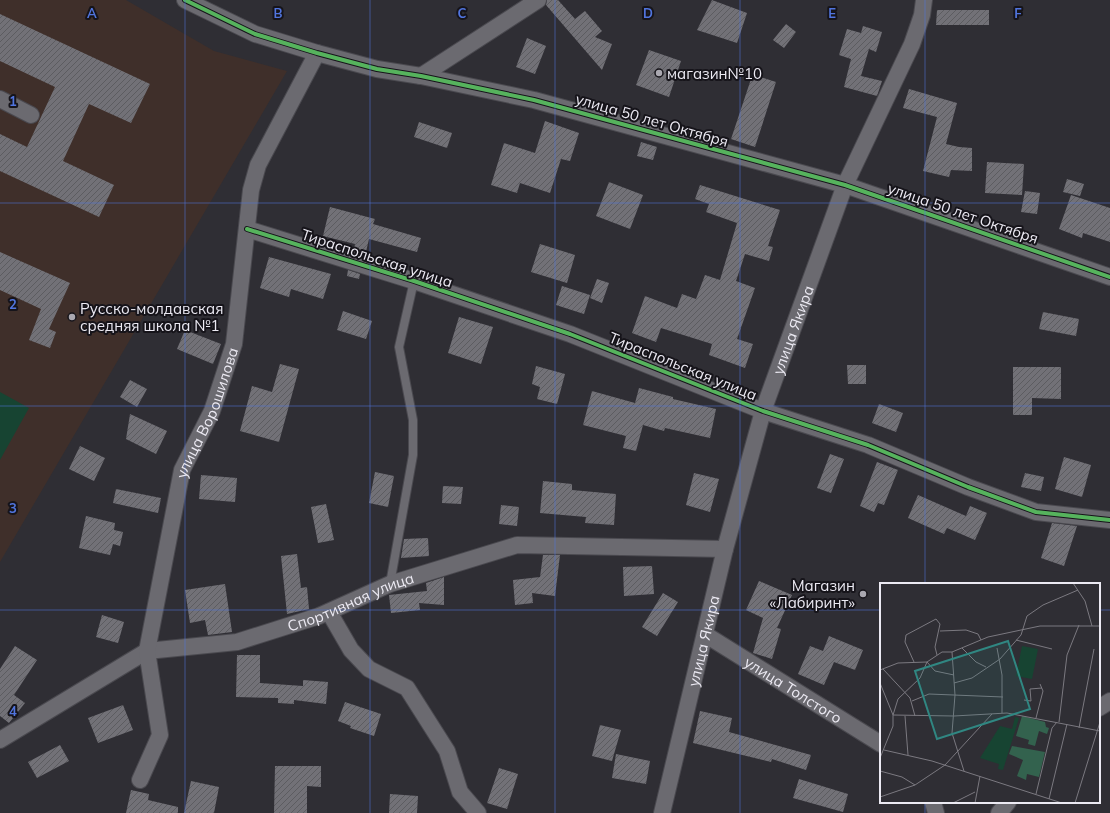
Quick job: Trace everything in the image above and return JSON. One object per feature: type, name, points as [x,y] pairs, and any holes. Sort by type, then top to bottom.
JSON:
[{"type":"street","name":"улица 50 лет Октября","points":[[186,0],[255,34],[317,53],[377,69],[421,76],[534,100],[845,185],[1110,277]]},
{"type":"street","points":[[421,76],[538,0]]},
{"type":"street","name":"улица Якира","points":[[662,813],[706,634],[725,549],[763,411],[845,185],[912,44],[922,15],[924,0]]},
{"type":"street","name":"улица Ворошилова","points":[[140,780],[160,735],[146,651],[182,470],[212,411],[234,344],[250,190],[258,165],[317,53]]},
{"type":"street","points":[[0,98],[30,114]]},
{"type":"street","name":"Тираспольская улица","points":[[247,229],[414,281],[570,334],[763,411],[868,445],[968,487],[1036,512],[1110,520]]},
{"type":"street","name":"Спортивная улица","points":[[0,740],[146,651],[237,642],[329,612],[390,584],[517,545],[725,549]]},
{"type":"street","points":[[329,612],[351,650],[369,669],[407,688],[447,751],[460,792],[478,813]]},
{"type":"street","name":"улица Толстого","points":[[706,634],[880,743]]},
{"type":"street","points":[[1100,707],[1110,701]]},
{"type":"street","points":[[933,803],[936,813]]},
{"type":"street","points":[[999,813],[1007,803]]},
{"type":"lane","points":[[390,584],[413,455],[413,420],[399,347],[414,281]]},
{"type":"shaded area","name":"Русско-молдавская средняя школа №1","points":[[0,0],[126,0],[214,51],[287,71],[0,562]]},
{"type":"green space","points":[[0,392],[29,408],[0,460]]},
{"type":"building","points":[[547,0],[558,0],[575,19],[585,11],[602,31],[595,37],[612,44],[602,70],[546,5]]},
{"type":"building","points":[[712,0],[747,13],[737,43],[697,30]]},
{"type":"building","points":[[937,10],[989,10],[989,25],[936,25]]},
{"type":"building","points":[[0,14],[150,84],[131,123],[89,104],[63,161],[114,185],[99,217],[0,171],[0,134],[27,147],[55,87],[0,61]]},
{"type":"building","points":[[786,24],[796,32],[784,48],[773,40]]},
{"type":"building","points":[[863,26],[882,32],[876,52],[869,49],[861,76],[882,81],[877,96],[844,87],[851,59],[839,55],[847,29],[861,33]]},
{"type":"building","points":[[527,38],[546,46],[535,74],[516,67]]},
{"type":"building","name":"магазин№10","points":[[649,50],[681,61],[669,97],[636,85]]},
{"type":"building","points":[[754,75],[776,82],[755,147],[731,139],[752,76]]},
{"type":"building","points":[[909,89],[957,103],[946,144],[972,148],[972,171],[951,170],[949,177],[923,171],[937,117],[903,108]]},
{"type":"building","points":[[545,121],[579,133],[570,161],[561,159],[550,193],[520,183],[517,193],[491,185],[504,143],[535,153]]},
{"type":"building","points":[[419,122],[452,133],[447,148],[414,137]]},
{"type":"building","points":[[641,142],[657,147],[653,160],[637,156]]},
{"type":"building","points":[[987,162],[1024,164],[1022,195],[985,193]]},
{"type":"building","points":[[1067,179],[1084,184],[1080,196],[1063,192]]},
{"type":"building","points":[[609,182],[643,195],[630,229],[596,216]]},
{"type":"building","points":[[700,185],[780,210],[768,246],[773,247],[769,261],[745,254],[736,281],[755,288],[737,339],[753,344],[745,368],[709,355],[712,344],[661,328],[656,342],[632,333],[645,296],[677,308],[682,294],[696,299],[705,275],[720,280],[737,223],[706,212],[709,204],[695,199]]},
{"type":"building","points":[[1025,191],[1040,193],[1037,214],[1021,212]]},
{"type":"building","points":[[1071,195],[1110,208],[1110,242],[1083,233],[1082,238],[1059,229]]},
{"type":"building","points":[[330,207],[375,219],[373,224],[421,238],[417,252],[369,239],[365,256],[353,252],[355,244],[323,236]]},
{"type":"building","points":[[540,244],[575,255],[567,283],[531,272]]},
{"type":"building","points":[[0,252],[70,283],[49,329],[56,332],[50,348],[29,340],[41,309],[0,290]]},
{"type":"building","points":[[269,257],[331,274],[323,299],[291,289],[289,297],[260,288]]},
{"type":"building","points":[[348,270],[360,274],[359,279],[347,276]]},
{"type":"building","points":[[597,279],[609,283],[602,303],[590,298]]},
{"type":"building","points":[[562,286],[590,295],[584,314],[556,305]]},
{"type":"building","points":[[343,311],[372,321],[366,339],[337,330]]},
{"type":"building","points":[[1043,312],[1079,319],[1076,336],[1039,329]]},
{"type":"building","points":[[459,317],[493,327],[481,364],[448,353]]},
{"type":"building","points":[[185,330],[221,344],[213,364],[177,349]]},
{"type":"building","points":[[280,364],[299,369],[279,442],[240,431],[252,386],[272,392]]},
{"type":"building","points":[[847,365],[866,365],[866,384],[848,384]]},
{"type":"building","points":[[536,366],[565,374],[557,404],[537,399],[540,387],[532,384]]},
{"type":"building","points":[[1013,367],[1061,367],[1061,399],[1032,398],[1032,415],[1013,415]]},
{"type":"building","points":[[130,380],[147,389],[137,407],[120,397]]},
{"type":"building","points":[[639,388],[673,397],[673,399],[716,409],[710,438],[665,428],[664,431],[643,425],[636,451],[623,448],[626,436],[583,425],[592,391],[635,403]]},
{"type":"building","points":[[879,404],[903,413],[896,432],[872,423]]},
{"type":"building","points":[[130,414],[167,431],[156,454],[126,439]]},
{"type":"building","points":[[80,446],[105,458],[94,481],[69,469]]},
{"type":"building","points":[[830,454],[844,459],[831,493],[817,488]]},
{"type":"building","points":[[1064,457],[1091,465],[1082,497],[1055,489]]},
{"type":"building","points":[[877,462],[898,470],[884,505],[878,503],[874,512],[860,506]]},
{"type":"building","points":[[375,472],[394,476],[388,507],[369,503]]},
{"type":"building","points":[[694,473],[719,479],[710,512],[686,505]]},
{"type":"building","points":[[1025,473],[1044,477],[1041,491],[1021,487]]},
{"type":"building","points":[[201,475],[237,478],[235,502],[199,499]]},
{"type":"building","points":[[543,481],[572,484],[572,490],[616,494],[614,525],[585,523],[586,517],[540,513]]},
{"type":"building","points":[[443,486],[463,487],[461,504],[442,503]]},
{"type":"building","points":[[116,489],[161,498],[158,513],[113,503]]},
{"type":"building","points":[[918,495],[966,516],[970,506],[987,513],[975,540],[947,528],[944,534],[908,518]]},
{"type":"building","points":[[326,504],[334,540],[318,543],[311,507]]},
{"type":"building","points":[[501,505],[519,507],[517,526],[499,524]]},
{"type":"building","points":[[86,516],[115,523],[114,530],[123,532],[120,546],[113,544],[110,555],[79,548]]},
{"type":"building","points":[[1052,523],[1077,526],[1064,566],[1041,558]]},
{"type":"building","points":[[428,538],[429,556],[401,558],[404,539]]},
{"type":"building","points":[[297,554],[301,588],[307,587],[309,609],[287,614],[281,556]]},
{"type":"building","points":[[543,555],[560,555],[555,596],[532,593],[533,603],[515,605],[513,580],[540,577]]},
{"type":"building","points":[[652,566],[654,594],[624,596],[623,567]]},
{"type":"building","points":[[444,577],[444,605],[419,603],[420,610],[391,613],[389,595],[427,591],[426,583]]},
{"type":"building","points":[[759,581],[792,595],[777,628],[781,629],[772,659],[753,653],[763,618],[746,610]]},
{"type":"building","points":[[225,584],[232,632],[208,635],[205,620],[190,623],[185,590]]},
{"type":"building","points":[[663,593],[678,602],[657,636],[642,627]]},
{"type":"building","points":[[102,615],[124,622],[118,643],[96,637]]},
{"type":"building","points":[[829,636],[863,650],[855,670],[834,662],[824,685],[798,674],[810,646],[823,651]]},
{"type":"building","points":[[15,646],[37,660],[14,695],[25,703],[9,723],[0,716],[0,669]]},
{"type":"building","points":[[237,655],[260,655],[260,683],[303,686],[303,680],[328,682],[326,704],[294,700],[294,704],[278,703],[278,698],[236,697]]},
{"type":"building","points":[[345,702],[381,714],[374,736],[350,728],[351,726],[338,721]]},
{"type":"building","points":[[123,705],[133,730],[98,743],[88,718]]},
{"type":"building","points":[[700,711],[732,718],[729,732],[811,755],[806,770],[772,759],[771,762],[693,743]]},
{"type":"building","points":[[600,725],[621,730],[612,761],[592,756]]},
{"type":"building","points":[[60,745],[69,761],[37,778],[28,762]]},
{"type":"building","points":[[616,754],[650,761],[646,784],[612,778]]},
{"type":"building","points":[[275,766],[321,766],[321,787],[307,786],[307,813],[274,813]]},
{"type":"building","points":[[499,768],[518,774],[507,809],[487,803]]},
{"type":"building","points":[[799,779],[848,794],[843,812],[793,798]]},
{"type":"building","points":[[191,781],[219,787],[214,813],[184,813]]},
{"type":"building","points":[[131,790],[149,794],[148,800],[178,807],[178,813],[126,813]]},
{"type":"building","points":[[390,794],[418,796],[417,813],[389,813]]},
{"type":"cycle path","points":[[185,0],[255,34],[317,53],[377,69],[421,76],[534,100],[845,185],[1110,277]]},
{"type":"cycle path","points":[[247,229],[414,281],[570,334],[763,411],[868,445],[968,487],[1036,512],[1110,520]]},
{"type":"place","name":"магазин№10","points":[[659,73]]},
{"type":"place","name":"Русско-молдавская средняя школа №1","points":[[72,317]]},
{"type":"place","name":"Магазин «Лабиринт»","points":[[863,594]]}]
